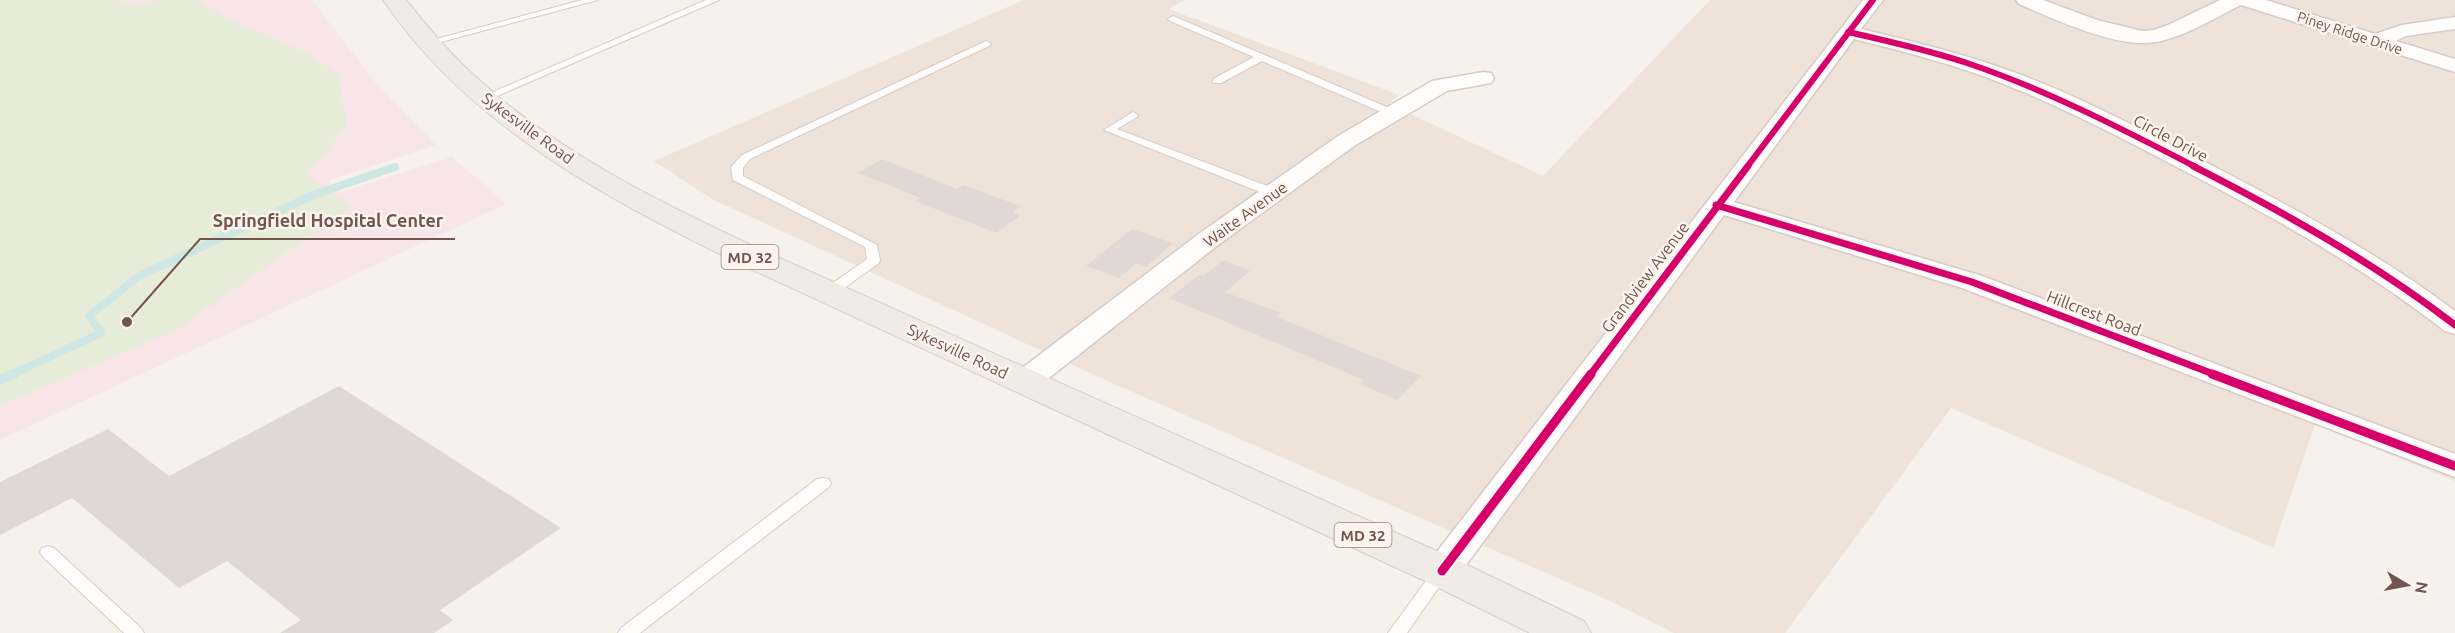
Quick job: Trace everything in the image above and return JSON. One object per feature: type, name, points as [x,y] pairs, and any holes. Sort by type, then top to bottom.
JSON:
[{"type":"main road","name":"Sykesville Road","points":[[394,0],[426,43],[484,98],[532,134],[595,176],[700,233],[1442,571],[1569,633]]},
{"type":"street","name":"Grandview Avenue","points":[[1442,571],[1716,205],[1873,0]]},
{"type":"street","points":[[2026,0],[2108,29],[2153,36],[2235,0]]},
{"type":"street","name":"Piney Ridge Drive","points":[[2246,0],[2455,66]]},
{"type":"street","points":[[2376,41],[2402,31],[2455,23]]},
{"type":"street","name":"Circle Drive","points":[[1848,32],[1984,69],[2112,123],[2264,201],[2361,258],[2455,325]]},
{"type":"street","name":"Waite Avenue","points":[[1024,382],[1209,239],[1346,141],[1440,86],[1483,78]]},
{"type":"street","name":"Hillcrest Road","points":[[1716,205],[1982,285],[2455,466]]},
{"type":"lane","points":[[426,43],[592,0]]},
{"type":"lane","points":[[484,98],[714,0]]},
{"type":"lane","points":[[1173,19],[1392,113]]},
{"type":"lane","points":[[828,293],[874,260],[871,245],[737,178],[736,167],[746,157],[986,44]]},
{"type":"lane","points":[[1217,81],[1262,57]]},
{"type":"lane","points":[[1133,115],[1109,130],[1274,193]]},
{"type":"lane","points":[[627,633],[822,483]]},
{"type":"lane","points":[[48,552],[135,633]]},
{"type":"lane","points":[[1397,633],[1442,571]]},
{"type":"shaded area","points":[[0,0],[312,0],[376,83],[436,145],[328,181],[340,192],[452,157],[506,204],[0,440]]},
{"type":"shaded area","points":[[1024,0],[1184,0],[1169,9],[1399,95],[1389,104],[1543,176],[1710,0],[2455,0],[2455,481],[2315,424],[2273,548],[1951,408],[1785,633],[1674,633],[1610,601],[1103,379],[712,199],[654,161]]},
{"type":"green space","points":[[0,0],[113,0],[139,5],[160,0],[199,0],[227,19],[301,50],[339,75],[347,127],[306,174],[351,207],[178,329],[0,406]]},
{"type":"building","points":[[882,159],[957,189],[963,185],[1021,206],[1013,212],[1021,215],[996,233],[915,201],[921,198],[858,173]]},
{"type":"building","points":[[1132,229],[1173,243],[1146,267],[1137,263],[1119,278],[1086,266]]},
{"type":"building","points":[[1224,260],[1250,271],[1225,292],[1281,313],[1277,317],[1421,376],[1397,400],[1360,384],[1364,380],[1169,298],[1199,275],[1203,276]]},
{"type":"building","points":[[339,386],[561,528],[440,610],[453,620],[434,633],[280,633],[301,620],[227,561],[179,588],[72,498],[0,535],[0,482],[108,429],[169,476]]},
{"type":"waterway","points":[[11,375],[101,333],[89,316],[139,276],[313,195],[395,167]]},
{"type":"waterway","points":[[0,380],[14,374]]},
{"type":"cycle path","points":[[1442,571],[1873,0]]},
{"type":"cycle path","points":[[1848,32],[1967,63],[2041,91],[2097,117],[2303,224],[2366,262],[2455,325]]},
{"type":"cycle path","points":[[1716,205],[1972,282],[2455,466]]},
{"type":"place","name":"Springfield Hospital Center","points":[[127,322]]}]
